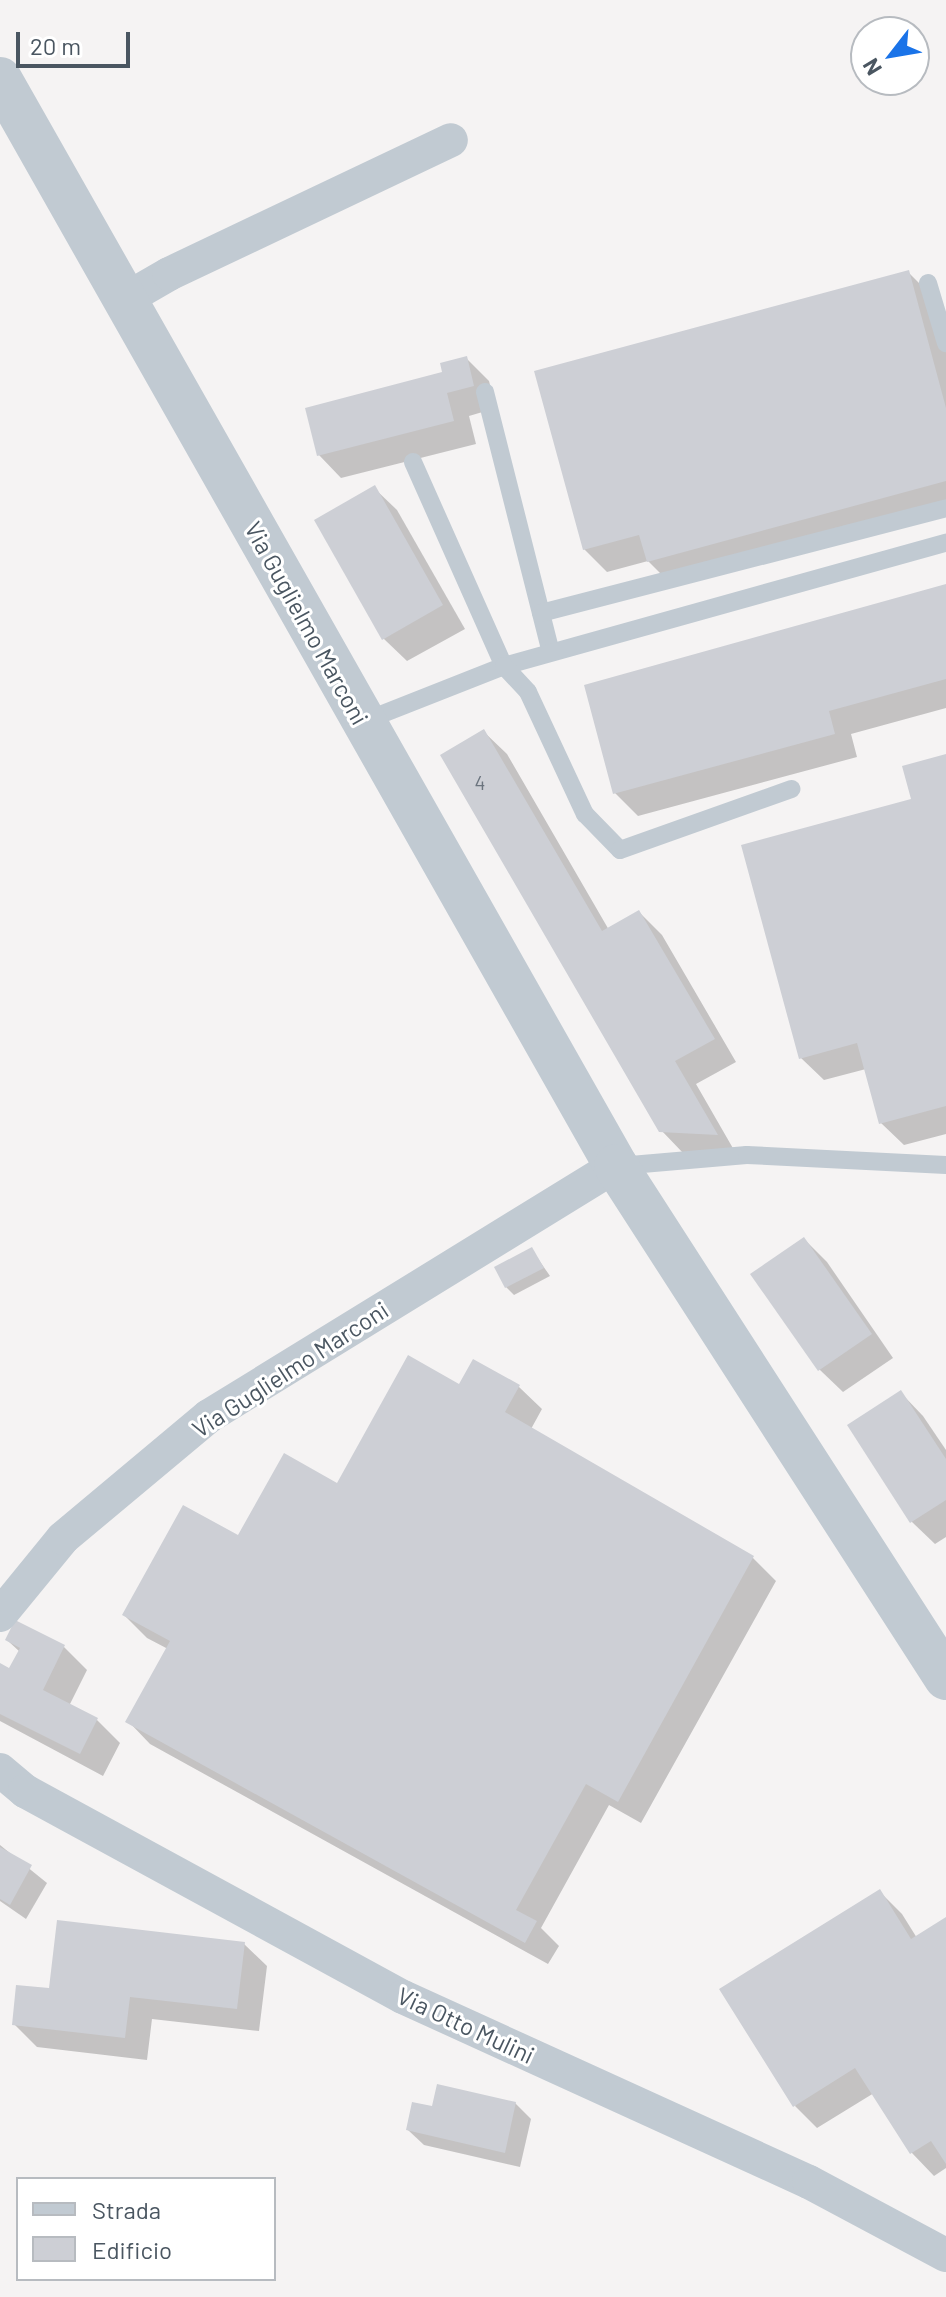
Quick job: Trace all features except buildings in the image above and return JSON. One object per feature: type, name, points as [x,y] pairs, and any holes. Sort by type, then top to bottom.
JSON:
[{"type":"street","name":"Via Guglielmo Marconi","points":[[0,79],[616,1166],[946,1678]]},
{"type":"street","points":[[124,300],[169,274],[451,140]]},
{"type":"street","name":"Via Guglielmo Marconi","points":[[0,1615],[63,1538],[209,1416],[616,1166]]},
{"type":"street","name":"Via Otto Mulini","points":[[0,1770],[25,1791],[403,1997],[809,2182],[946,2255]]},
{"type":"lane","points":[[928,283],[946,343]]},
{"type":"lane","points":[[485,392],[551,652]]},
{"type":"lane","points":[[413,462],[504,666],[528,692],[585,814],[620,850],[791,789]]},
{"type":"lane","points":[[541,613],[946,508]]},
{"type":"lane","points":[[362,722],[504,666],[946,543]]},
{"type":"lane","points":[[616,1166],[747,1155],[946,1165]]}]
